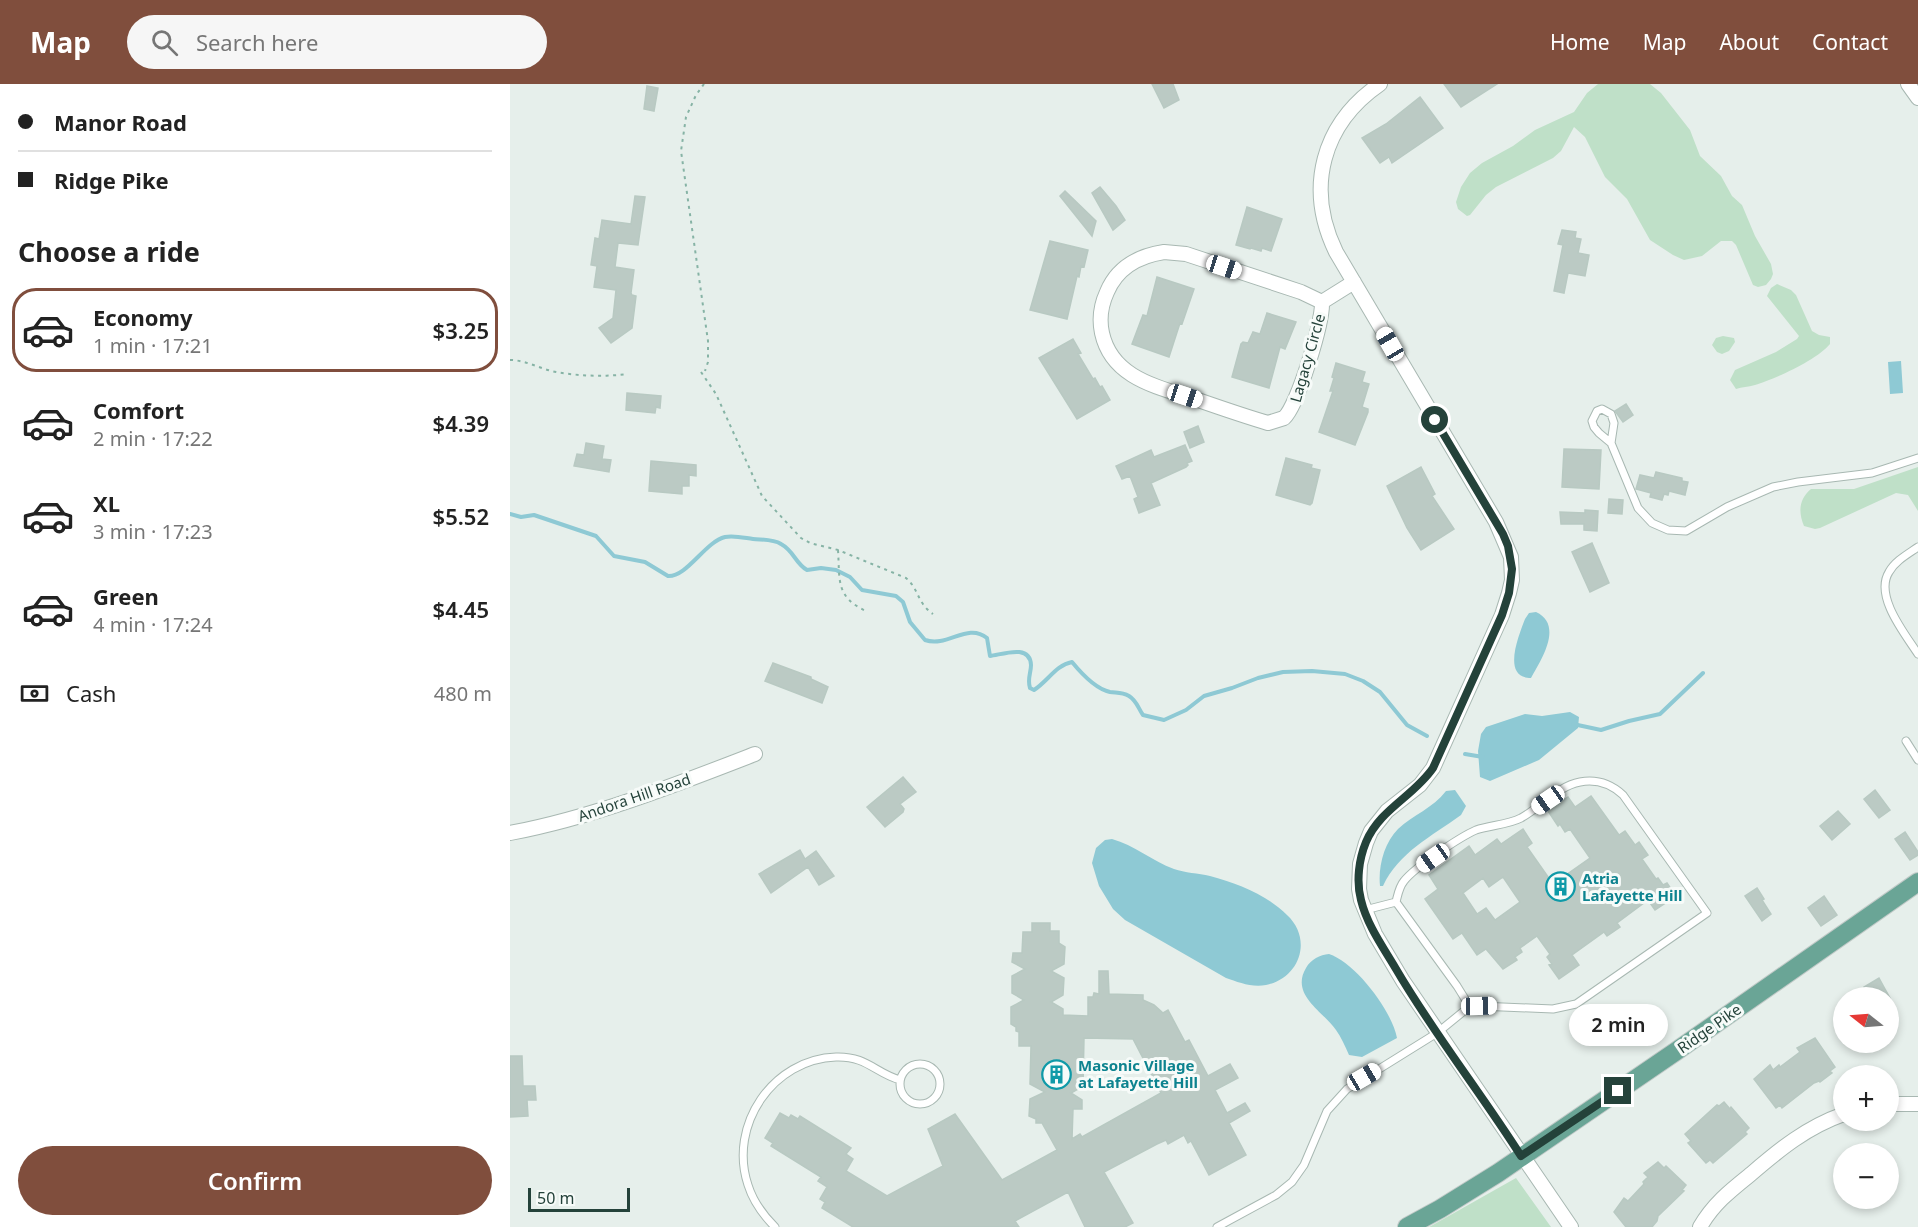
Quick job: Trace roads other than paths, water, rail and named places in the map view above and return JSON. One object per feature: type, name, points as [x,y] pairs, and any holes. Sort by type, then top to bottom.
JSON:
[{"type":"main road","name":"Ridge Pike","points":[[1407,1227],[1440,1209],[1676,1052],[1918,882]]},
{"type":"street","points":[[1380,84],[1354,105],[1338,127],[1326,152],[1321,180],[1321,204],[1326,229],[1336,252],[1497,522],[1508,546],[1512,569],[1509,593],[1502,615],[1439,758],[1420,785],[1379,820],[1366,843],[1359,877],[1359,889],[1364,911],[1394,967],[1571,1227]]},
{"type":"street","points":[[1908,84],[1918,98]]},
{"type":"street","name":"Lagacy Circle","points":[[1164,252],[1186,254],[1301,292],[1322,302],[1320,324],[1293,406],[1284,418],[1274,423],[1137,379],[1128,374],[1113,358],[1101,329],[1104,297],[1115,277],[1142,257],[1164,252]]},
{"type":"street","name":"Lagacy Circle","points":[[1322,302],[1354,282]]},
{"type":"street","name":"Andora Hill Road","points":[[510,833],[616,805],[755,754]]},
{"type":"street","points":[[1899,1104],[1918,1104]]},
{"type":"street","points":[[1700,1227],[1718,1201],[1787,1143],[1816,1125],[1833,1118]]},
{"type":"lane","points":[[1611,443],[1614,423],[1611,414],[1602,409],[1594,414],[1593,427],[1611,443],[1632,495],[1644,516],[1659,527],[1678,532],[1696,526],[1727,507],[1773,487],[1872,473],[1918,458]]},
{"type":"lane","points":[[1918,547],[1893,566],[1884,587],[1894,615],[1918,654]]},
{"type":"lane","points":[[1906,741],[1918,760]]},
{"type":"lane","points":[[1217,1227],[1276,1195],[1292,1182],[1304,1165],[1327,1112],[1347,1089],[1437,1033],[1470,1007],[1553,1009],[1576,1004],[1707,913],[1628,801],[1610,786],[1594,781],[1570,785],[1522,818],[1479,829],[1464,836],[1410,874],[1401,885],[1396,902]]},
{"type":"lane","points":[[1364,911],[1396,902]]},
{"type":"lane","points":[[1396,902],[1470,1007]]},
{"type":"lane","points":[[775,1227],[752,1196],[743,1162],[747,1126],[765,1092],[798,1066],[822,1058],[848,1057],[870,1063],[889,1076],[900,1080]]},
{"type":"lane","points":[[923,1064],[936,1071],[940,1078],[939,1093],[928,1103],[914,1104],[902,1094],[900,1080],[909,1067],[923,1064]]},
{"type":"water","points":[[1901,361],[1903,393],[1890,394],[1888,362]]},
{"type":"water","points":[[1536,612],[1544,618],[1549,634],[1544,653],[1531,678],[1522,676],[1517,671],[1514,654],[1525,619],[1529,613]]},
{"type":"water","points":[[1570,712],[1579,717],[1578,728],[1539,760],[1490,781],[1480,777],[1478,751],[1481,734],[1486,727],[1525,714],[1542,716]]},
{"type":"water","points":[[1455,790],[1466,806],[1461,815],[1407,854],[1383,886],[1380,886],[1383,856],[1393,835],[1446,791]]},
{"type":"water","points":[[1112,839],[1174,869],[1231,882],[1270,901],[1287,915],[1299,935],[1301,946],[1294,966],[1278,981],[1266,985],[1240,983],[1226,978],[1125,920],[1113,909],[1099,886],[1092,863],[1096,848],[1105,840]]},
{"type":"water","points":[[1329,954],[1361,977],[1380,1002],[1394,1027],[1397,1038],[1362,1057],[1349,1055],[1336,1030],[1310,1002],[1302,986],[1302,978],[1310,962]]},
{"type":"waterway","points":[[510,514],[521,517],[534,515],[596,536],[614,556],[645,562],[668,576],[682,571],[710,545],[725,537],[736,536],[775,541],[792,553],[807,570],[821,568],[836,570],[850,577],[862,590],[896,596],[903,602],[910,622],[925,640],[933,642],[965,634],[980,634],[987,638],[990,656],[1014,652],[1026,654],[1031,665],[1029,685],[1034,690],[1061,666],[1072,662],[1099,688],[1129,696],[1143,715],[1164,720],[1186,710],[1204,696],[1258,678],[1283,672],[1312,671],[1345,674],[1363,681],[1380,692],[1407,725],[1427,736]]},
{"type":"waterway","points":[[1573,724],[1601,730],[1660,714],[1703,673]]},
{"type":"waterway","points":[[1465,754],[1483,757]]},
{"type":"place","name":"Atria Lafayette Hill","points":[[1561,887]]},
{"type":"place","name":"Masonic Village at Lafayette Hill","points":[[1057,1074]]}]
